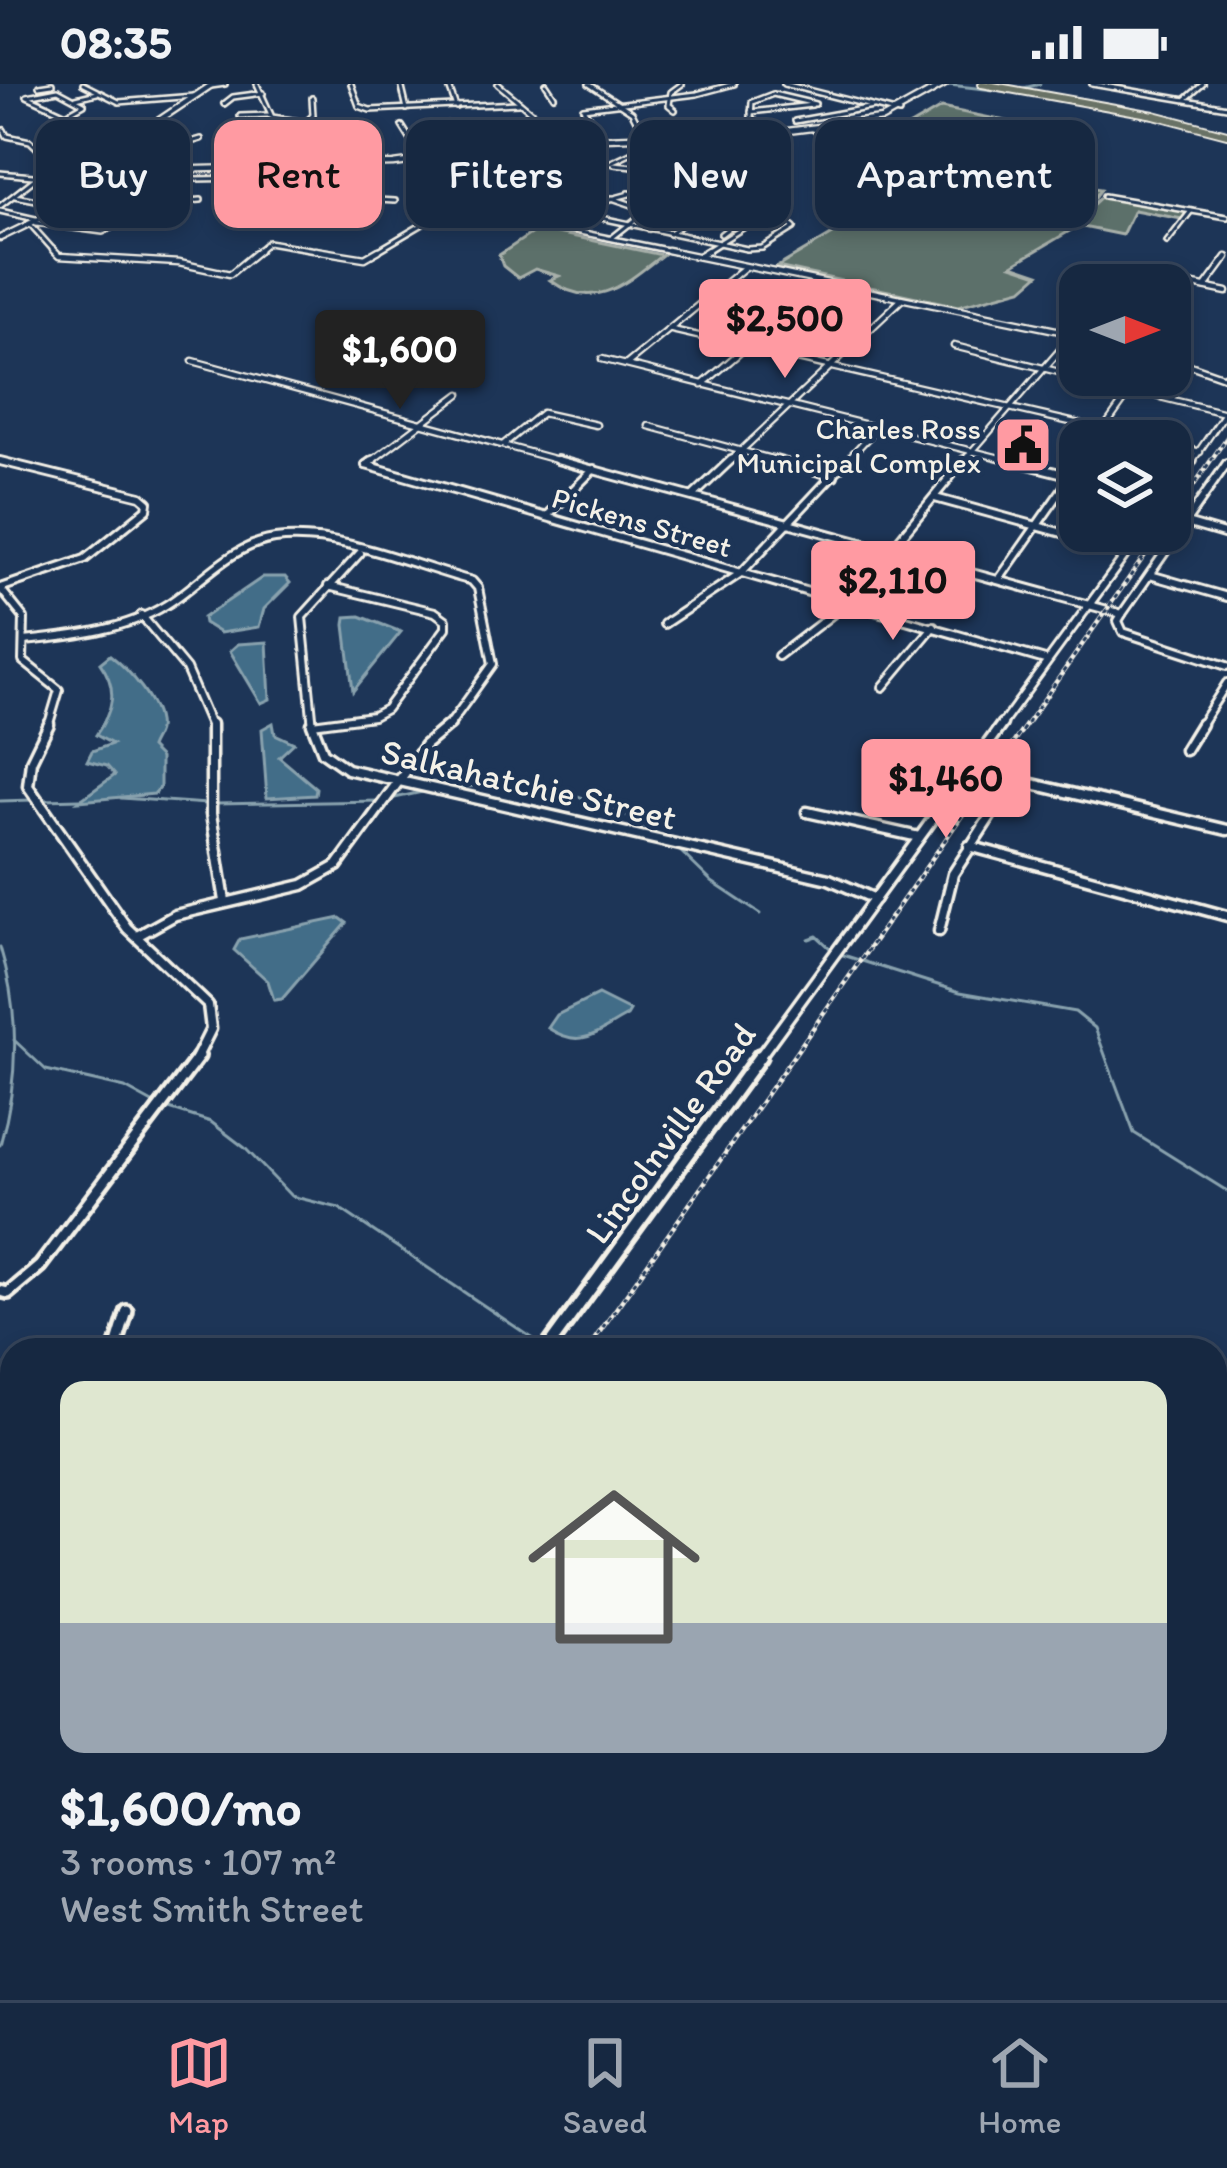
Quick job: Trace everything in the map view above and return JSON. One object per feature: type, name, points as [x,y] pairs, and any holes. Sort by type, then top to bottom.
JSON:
[{"type":"main road","points":[[982,84],[1154,115],[1227,134]]},
{"type":"main road","points":[[159,120],[212,85]]},
{"type":"main road","points":[[0,238],[36,223]]},
{"type":"street","points":[[39,86],[52,84]]},
{"type":"street","points":[[83,84],[125,102],[194,96]]},
{"type":"street","points":[[212,85],[225,84]]},
{"type":"street","points":[[257,84],[269,115]]},
{"type":"street","points":[[351,84],[363,108],[520,103]]},
{"type":"street","points":[[401,84],[407,109]]},
{"type":"street","points":[[448,84],[456,107]]},
{"type":"street","points":[[498,84],[541,120]]},
{"type":"street","points":[[546,84],[554,95]]},
{"type":"street","points":[[589,84],[634,113],[637,120]]},
{"type":"street","points":[[675,110],[670,106],[672,90],[682,84]]},
{"type":"street","points":[[590,120],[581,109],[615,101],[701,97],[734,84]]},
{"type":"street","points":[[784,84],[899,112]]},
{"type":"street","points":[[1092,84],[1227,107]]},
{"type":"street","points":[[1185,100],[1202,84]]},
{"type":"street","points":[[791,131],[871,122],[943,86]]},
{"type":"street","points":[[76,98],[83,106],[63,114],[27,96],[58,90],[76,98],[97,93]]},
{"type":"street","points":[[224,104],[233,97],[263,93]]},
{"type":"street","points":[[755,120],[753,101],[770,94],[817,103]]},
{"type":"street","points":[[751,112],[832,97]]},
{"type":"street","points":[[309,120],[312,98]]},
{"type":"street","points":[[795,121],[874,107]]},
{"type":"street","points":[[240,116],[296,120]]},
{"type":"street","points":[[402,126],[406,132]]},
{"type":"street","points":[[4,130],[7,136],[30,141],[36,152]]},
{"type":"street","points":[[190,142],[201,139]]},
{"type":"street","points":[[606,167],[630,155]]},
{"type":"street","points":[[613,164],[630,166]]},
{"type":"street","points":[[0,174],[36,177]]},
{"type":"street","points":[[36,179],[0,208],[36,223]]},
{"type":"street","points":[[194,179],[214,179]]},
{"type":"street","points":[[630,191],[578,213],[760,248],[791,227]]},
{"type":"street","points":[[626,192],[680,206],[650,230]]},
{"type":"street","points":[[30,198],[36,195]]},
{"type":"street","points":[[13,196],[36,199]]},
{"type":"street","points":[[1105,196],[1227,217]]},
{"type":"street","points":[[610,197],[647,210],[612,238]]},
{"type":"street","points":[[190,201],[201,200]]},
{"type":"street","points":[[382,200],[395,201]]},
{"type":"street","points":[[1167,242],[1191,211]]},
{"type":"street","points":[[39,228],[56,256],[177,262],[234,274],[254,258],[260,246],[273,242],[365,258],[417,228]]},
{"type":"street","points":[[74,228],[104,232],[112,228]]},
{"type":"street","points":[[565,228],[1059,328]]},
{"type":"street","points":[[669,233],[676,228]]},
{"type":"street","points":[[699,256],[729,228]]},
{"type":"street","points":[[714,242],[740,228]]},
{"type":"street","points":[[1205,287],[1227,257]]},
{"type":"street","points":[[626,365],[746,266]]},
{"type":"street","points":[[1191,284],[1227,292]]},
{"type":"street","points":[[693,496],[903,298]]},
{"type":"street","points":[[672,330],[1064,420]]},
{"type":"street","points":[[701,385],[746,346]]},
{"type":"street","points":[[954,346],[1059,375]]},
{"type":"street","points":[[778,656],[848,603],[1059,350]]},
{"type":"street","points":[[602,359],[1059,473]]},
{"type":"street","points":[[193,361],[1122,614]]},
{"type":"street","points":[[1191,365],[1227,378]]},
{"type":"street","points":[[421,422],[460,394]]},
{"type":"street","points":[[1153,396],[1226,411],[1191,465]]},
{"type":"street","points":[[504,444],[542,412],[596,425]]},
{"type":"street","name":"Pickens Street","points":[[421,422],[366,465],[1046,660]]},
{"type":"street","points":[[649,426],[834,476]]},
{"type":"street","points":[[664,625],[741,573],[876,429]]},
{"type":"street","points":[[1191,450],[1200,452]]},
{"type":"street","points":[[0,460],[141,496],[148,506],[85,559],[0,588],[24,618],[23,661],[49,680],[59,699],[26,771],[38,800],[137,936],[208,1004],[213,1031],[40,1266],[8,1293],[0,1291]]},
{"type":"street","points":[[1191,516],[1227,463]]},
{"type":"street","points":[[548,516],[595,468]]},
{"type":"street","points":[[1216,478],[1227,481]]},
{"type":"street","points":[[935,498],[1059,532]]},
{"type":"street","points":[[1000,578],[1059,498]]},
{"type":"street","points":[[1191,524],[1227,535]]},
{"type":"street","points":[[23,640],[81,634],[142,615],[166,604],[229,556],[255,543],[290,538],[472,581],[478,588],[493,664],[447,729],[425,746],[338,866],[303,885],[175,915],[137,936]]},
{"type":"street","name":"Lincolnville Road","points":[[555,1338],[1127,552]]},
{"type":"street","points":[[1166,552],[1118,621],[1123,632],[1227,666]]},
{"type":"street","points":[[328,586],[435,612],[446,620],[446,628],[386,709],[373,716],[313,724],[302,616],[328,586],[360,554]]},
{"type":"street","points":[[1150,575],[1227,597]]},
{"type":"street","points":[[142,615],[186,669],[211,723],[212,814],[225,901]]},
{"type":"street","points":[[884,687],[934,626]]},
{"type":"street","points":[[1185,750],[1226,688]]},
{"type":"street","name":"Salkahatchie Street","points":[[313,724],[323,752],[347,769],[829,879],[875,899]]},
{"type":"street","points":[[969,769],[1227,830]]},
{"type":"street","points":[[939,932],[941,902],[969,846],[1004,788],[1015,780]]},
{"type":"street","points":[[807,812],[919,838]]},
{"type":"street","points":[[969,846],[1227,916]]},
{"type":"street","points":[[119,1338],[127,1311]]},
{"type":"green space","points":[[941,108],[1001,120],[920,120]]},
{"type":"green space","points":[[1103,195],[1188,211],[1182,219],[1134,210],[1122,235],[1088,228],[1095,228],[1095,203]]},
{"type":"green space","points":[[1075,228],[1012,265],[1039,274],[1022,289],[958,306],[777,267],[838,231]]},
{"type":"green space","points":[[538,229],[662,255],[609,291],[581,294],[550,280],[559,276],[535,269],[518,278],[503,266],[499,255]]},
{"type":"water","points":[[263,577],[285,577],[290,583],[264,609],[259,627],[220,633],[204,623],[203,618]]},
{"type":"water","points":[[360,616],[401,632],[353,691],[345,625],[346,617]]},
{"type":"water","points":[[267,642],[270,699],[261,703],[230,651],[238,644]]},
{"type":"water","points":[[110,655],[134,678],[155,710],[158,730],[150,748],[160,758],[160,787],[154,794],[79,801],[115,775],[107,766],[87,761],[92,751],[112,744],[96,735],[112,699],[100,663]]},
{"type":"water","points":[[273,723],[275,734],[294,743],[279,757],[316,788],[315,795],[267,798],[262,729]]},
{"type":"water","points":[[340,918],[347,923],[282,999],[274,1000],[268,981],[234,950],[240,939]]},
{"type":"water","points":[[598,995],[630,1011],[627,1016],[580,1038],[548,1028],[557,1015]]},
{"type":"waterway","points":[[940,84],[1003,91]]},
{"type":"waterway","points":[[1024,88],[1040,84]]},
{"type":"waterway","points":[[448,788],[509,785],[561,792],[612,809],[665,838]]},
{"type":"waterway","points":[[390,799],[427,791]]},
{"type":"waterway","points":[[121,798],[207,804]]},
{"type":"waterway","points":[[43,800],[81,799]]},
{"type":"waterway","points":[[0,801],[33,800]]},
{"type":"waterway","points":[[216,804],[380,801]]},
{"type":"waterway","points":[[677,848],[712,882],[760,914]]},
{"type":"waterway","points":[[809,939],[817,936],[832,950]]},
{"type":"waterway","points":[[0,947],[15,1041]]},
{"type":"waterway","points":[[843,955],[960,992],[1075,1012],[1095,1028],[1134,1133],[1227,1191]]},
{"type":"waterway","points":[[0,1145],[11,1096],[15,1041]]},
{"type":"waterway","points":[[15,1041],[46,1070],[125,1088],[156,1105]]},
{"type":"waterway","points":[[166,1108],[211,1122],[245,1148],[291,1196],[339,1208],[532,1338]]},
{"type":"railway","points":[[1191,489],[1227,437]]},
{"type":"railway","points":[[595,1338],[1147,552]]},
{"type":"place","name":"Charles Ross Municipal Complex","points":[[1023,445]]}]
